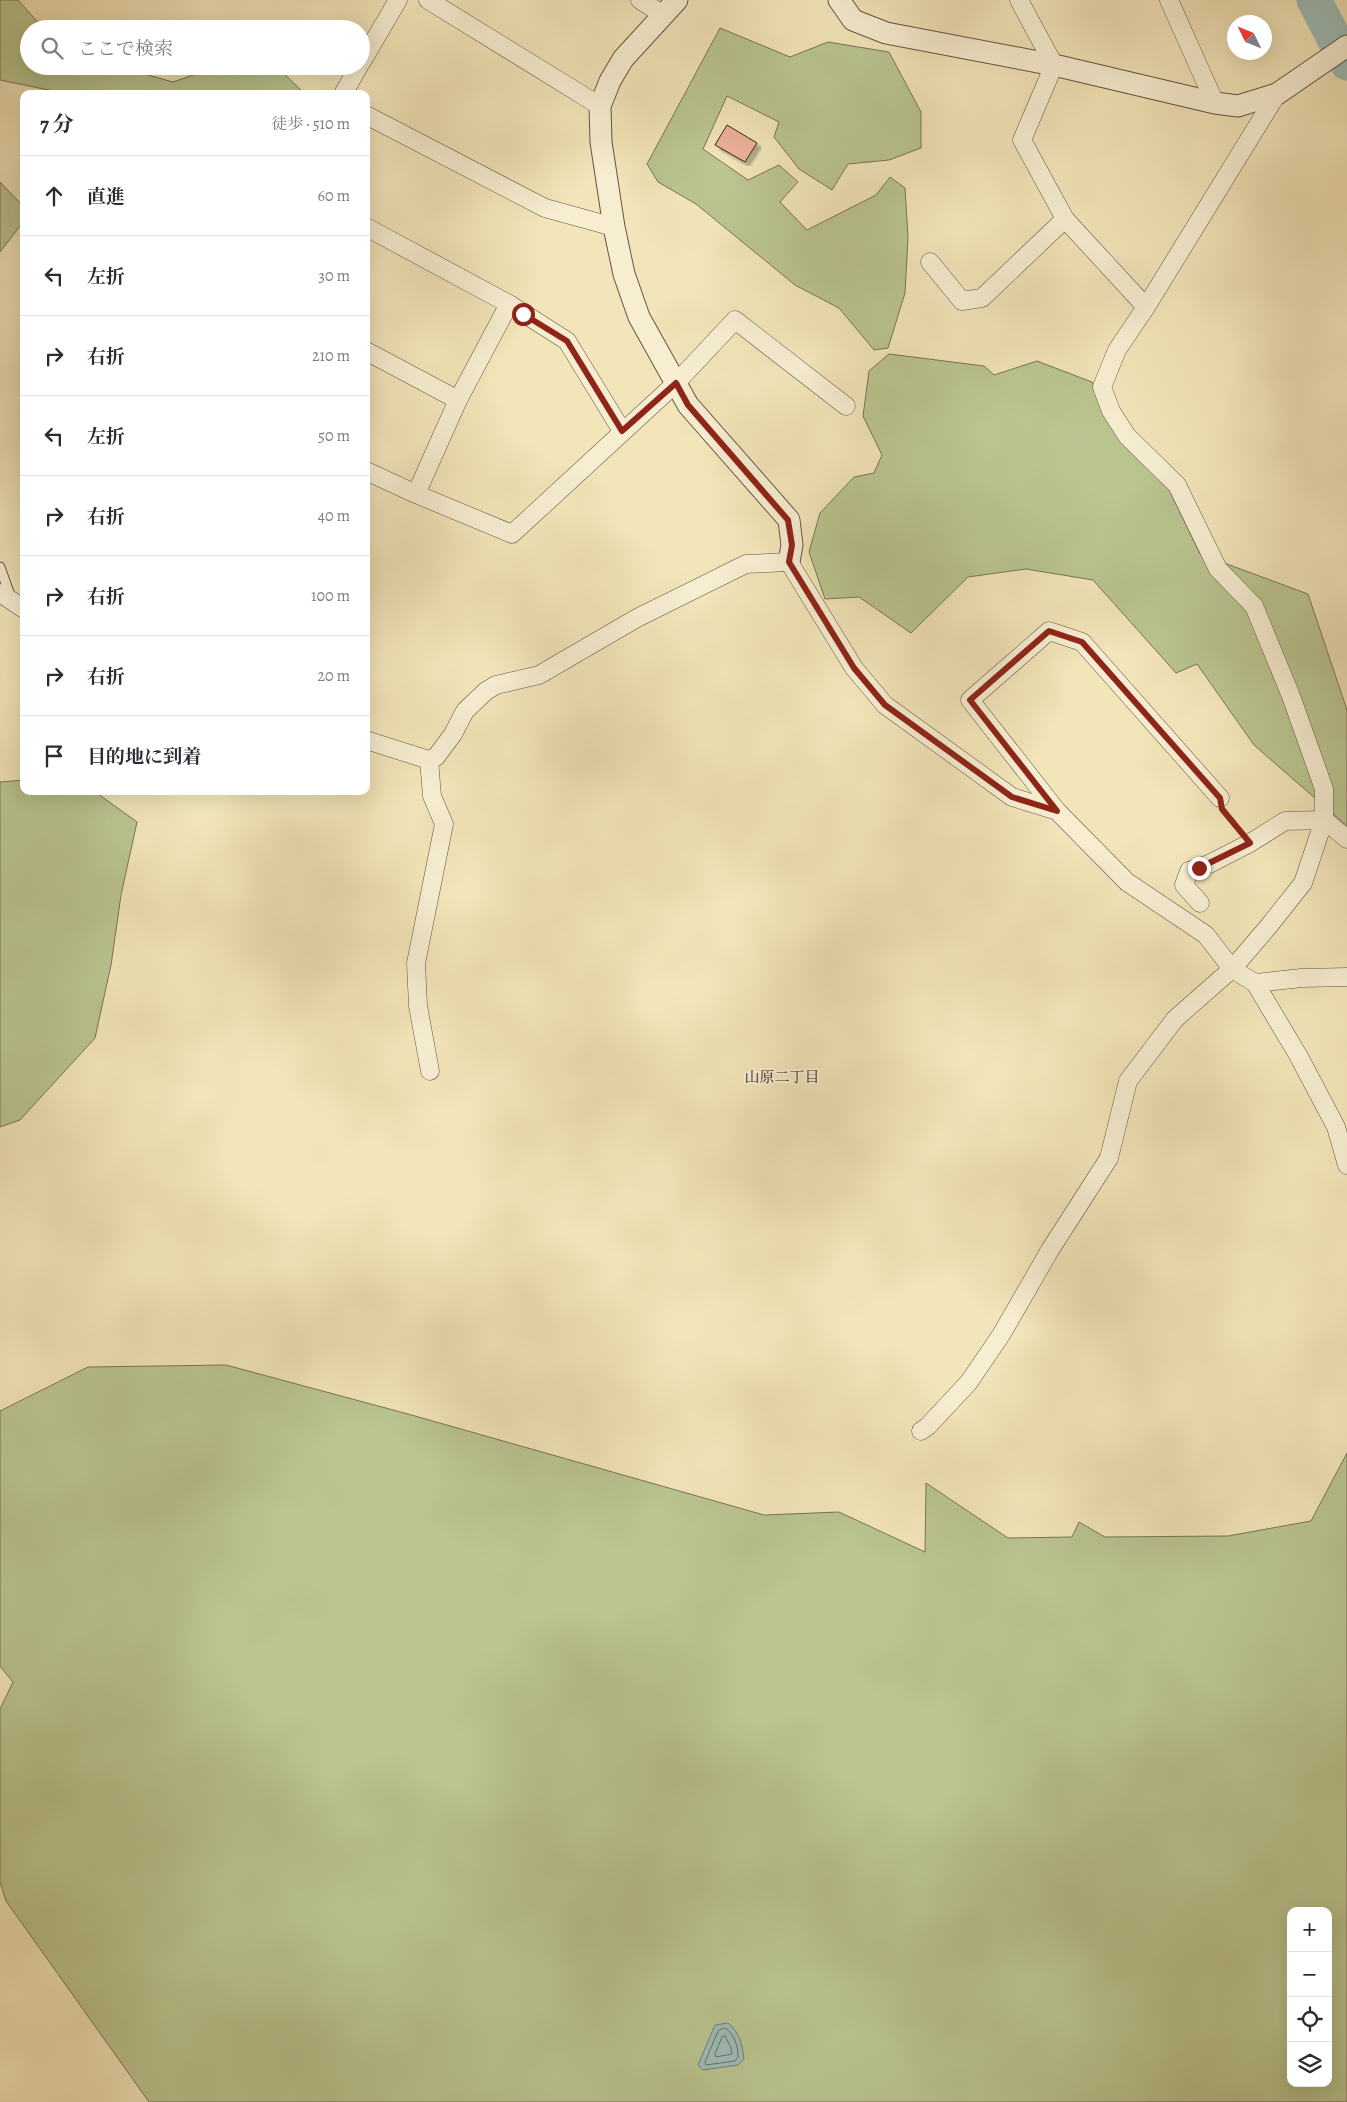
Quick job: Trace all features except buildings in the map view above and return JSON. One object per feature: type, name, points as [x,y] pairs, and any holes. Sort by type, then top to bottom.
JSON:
[{"type":"street","points":[[370,48],[398,0]]},
{"type":"street","points":[[428,0],[600,106]]},
{"type":"street","points":[[640,0],[670,7],[623,59],[610,81],[600,106],[602,142],[614,227],[624,274],[639,317],[688,405],[788,520],[792,545],[789,562],[854,668],[885,705],[1012,797],[1057,811]]},
{"type":"street","points":[[839,0],[853,20],[886,33],[1054,65],[1215,103],[1238,106],[1284,89],[1347,46]]},
{"type":"street","points":[[1019,0],[1054,65]]},
{"type":"street","points":[[1169,0],[1215,103]]},
{"type":"street","points":[[1054,65],[1022,140],[1065,219],[1146,308]]},
{"type":"street","points":[[345,90],[354,75]]},
{"type":"street","points":[[921,1431],[928,1426],[969,1382],[1001,1334],[1050,1250],[1109,1158],[1128,1081],[1175,1019],[1232,969],[1268,928],[1303,883],[1324,820],[1324,789],[1291,696],[1254,606],[1218,569],[1177,485],[1127,436],[1111,411],[1102,388],[1117,350],[1146,308],[1284,89]]},
{"type":"street","points":[[370,117],[545,208],[614,227]]},
{"type":"street","points":[[930,262],[962,301],[982,298],[1065,219]]},
{"type":"street","points":[[370,229],[509,304],[567,341],[622,431]]},
{"type":"street","points":[[416,494],[458,400],[509,304]]},
{"type":"street","points":[[370,473],[512,534],[676,383],[735,320],[846,406]]},
{"type":"street","points":[[370,353],[458,400]]},
{"type":"street","points":[[370,741],[428,760],[436,757],[453,734],[465,711],[486,691],[496,685],[539,675],[637,618],[746,564],[789,562]]},
{"type":"street","points":[[1220,798],[1082,642],[1049,631],[970,700],[1057,811],[1127,882],[1206,935],[1232,969],[1255,983],[1298,1055],[1336,1127],[1347,1165]]},
{"type":"street","points":[[428,760],[432,796],[444,824],[416,963],[418,1006],[430,1071]]},
{"type":"street","points":[[1200,903],[1184,885],[1189,871],[1209,864],[1250,843],[1285,821],[1324,820],[1347,839]]},
{"type":"street","points":[[1255,983],[1302,978],[1347,977]]},
{"type":"lane","points":[[0,567],[12,601]]},
{"type":"path","points":[[1220,798],[1222,809],[1250,843]]},
{"type":"green space","points":[[0,0],[18,0],[36,20],[20,20],[20,75],[148,75],[173,82],[194,75],[285,75],[301,90],[49,90],[0,80]]},
{"type":"green space","points":[[720,28],[790,57],[828,42],[889,52],[921,112],[921,148],[889,160],[848,164],[832,190],[799,169],[774,137],[779,122],[727,96],[703,149],[748,180],[779,165],[798,182],[780,202],[807,230],[876,195],[890,177],[905,188],[908,237],[905,293],[888,348],[874,350],[839,308],[795,285],[696,204],[658,182],[647,164]]},
{"type":"green space","points":[[0,182],[20,203],[20,226],[0,252]]},
{"type":"green space","points":[[889,354],[984,366],[994,375],[1037,361],[1092,382],[1122,442],[1166,483],[1200,554],[1308,594],[1347,710],[1347,826],[1254,745],[1197,664],[1176,673],[1093,580],[1026,569],[968,577],[911,633],[859,597],[825,599],[809,552],[820,513],[854,477],[874,473],[882,455],[863,416],[869,371]]},
{"type":"green space","points":[[20,780],[20,795],[100,795],[137,822],[121,895],[111,965],[95,1038],[20,1120],[0,1127],[0,782]]},
{"type":"green space","points":[[226,1365],[408,1414],[764,1515],[839,1512],[925,1552],[926,1483],[1008,1538],[1072,1537],[1079,1522],[1105,1537],[1228,1536],[1311,1521],[1347,1453],[1347,2102],[149,2102],[6,1901],[0,1882],[0,1709],[13,1682],[0,1666],[0,1411],[88,1367]]},
{"type":"water","points":[[728,2023],[740,2039],[744,2059],[738,2065],[703,2070],[698,2065],[715,2025]]},
{"type":"waterway","points":[[1314,0],[1347,63]]},
{"type":"district","name":"山原二丁目","points":[[782,1077]]},
{"type":"route","points":[[523,314],[567,341],[622,431],[676,383],[688,405],[788,520],[792,545],[789,562],[854,668],[885,705],[1012,797],[1057,811],[970,700],[1049,631],[1082,642],[1220,798],[1222,809],[1250,843],[1199,868]]}]
